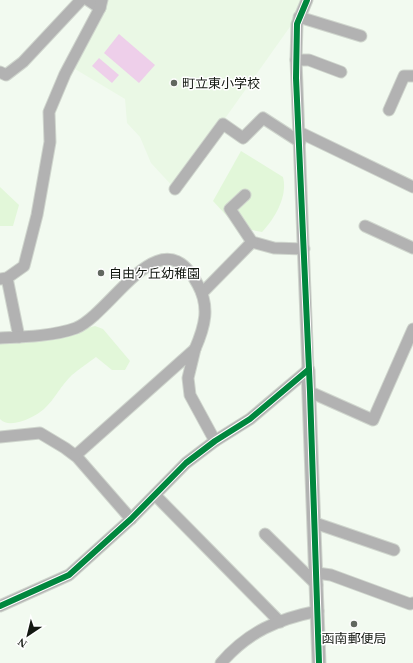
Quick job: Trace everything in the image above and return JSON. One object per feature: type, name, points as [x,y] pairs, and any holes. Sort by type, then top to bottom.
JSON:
[{"type":"street","points":[[0,72],[6,74],[23,62],[81,0]]},
{"type":"street","points":[[19,337],[4,278],[24,266],[37,215],[50,142],[49,112],[65,74],[101,4],[88,0]]},
{"type":"street","points":[[307,0],[299,17],[296,37],[296,60],[315,523],[319,663]]},
{"type":"street","points":[[299,17],[361,36]]},
{"type":"street","points":[[296,60],[309,60],[341,72]]},
{"type":"street","points":[[389,110],[404,76],[413,76]]},
{"type":"street","points":[[176,189],[223,124],[243,138],[263,118],[299,137],[413,187]]},
{"type":"street","points":[[245,195],[230,209],[252,242],[274,248],[304,249]]},
{"type":"street","points":[[365,226],[413,248]]},
{"type":"street","points":[[202,293],[252,242]]},
{"type":"street","points":[[0,338],[53,333],[76,328],[92,317],[140,272],[158,259],[169,259],[187,267],[202,293],[206,313],[202,333],[195,349],[188,378],[190,395],[214,441]]},
{"type":"street","points":[[310,392],[373,420],[413,329]]},
{"type":"street","points":[[76,456],[195,349]]},
{"type":"street","points":[[0,606],[69,575],[131,519],[186,463],[214,441],[250,420],[308,370]]},
{"type":"street","points":[[0,437],[40,433],[76,456],[131,519]]},
{"type":"street","points":[[156,495],[280,622]]},
{"type":"street","points":[[315,523],[394,550]]},
{"type":"street","points":[[265,534],[317,579]]},
{"type":"street","points":[[317,579],[331,575],[410,604],[413,603]]},
{"type":"street","points":[[221,663],[240,642],[258,631],[280,622],[318,611]]},
{"type":"shaded area","name":"町立東小学校","points":[[102,0],[309,0],[175,189],[151,163],[140,137],[127,123],[125,99],[70,66]]},
{"type":"shaded area","points":[[119,34],[155,65],[139,83],[104,53]]},
{"type":"shaded area","points":[[99,58],[119,75],[112,83],[92,66]]},
{"type":"shaded area","points":[[241,151],[283,177],[284,192],[282,199],[276,213],[262,232],[237,227],[213,201]]},
{"type":"shaded area","points":[[0,187],[19,205],[13,226],[0,226]]},
{"type":"shaded area","points":[[95,326],[103,329],[130,361],[125,370],[112,370],[96,357],[72,375],[48,405],[40,412],[29,419],[16,423],[4,422],[0,419],[0,342],[35,342]]},
{"type":"cycle path","points":[[307,0],[297,24],[296,78],[310,392],[319,663]]},
{"type":"cycle path","points":[[0,606],[69,575],[131,519],[186,463],[215,441],[250,419],[308,370]]},
{"type":"place","name":"町立東小学校","points":[[174,83]]},
{"type":"place","name":"自由ケ丘幼稚園","points":[[101,273]]},
{"type":"place","name":"函南郵便局","points":[[354,624]]}]
